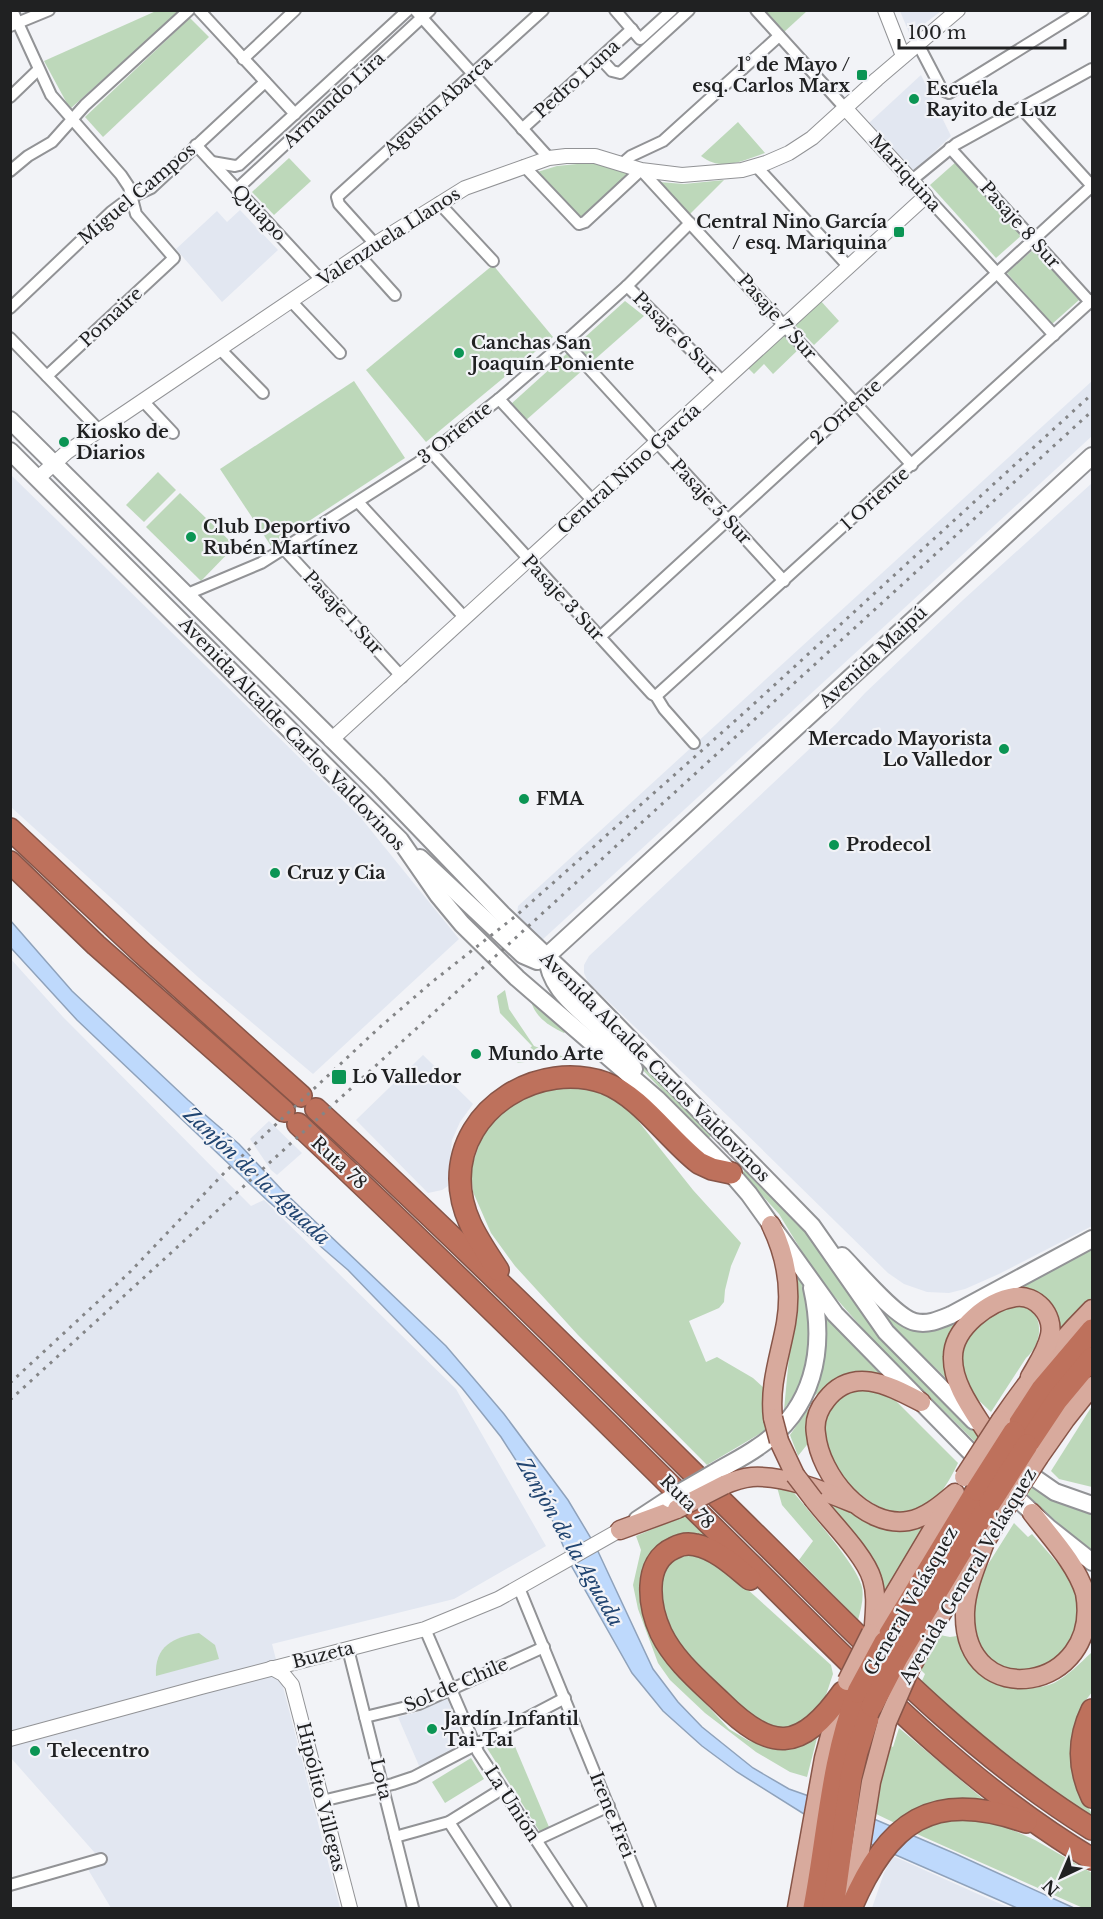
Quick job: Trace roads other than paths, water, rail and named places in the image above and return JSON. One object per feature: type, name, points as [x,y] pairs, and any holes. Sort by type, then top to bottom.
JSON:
[{"type":"highway","name":"Ruta 78","points":[[10,830],[143,954],[308,1102],[516,1299],[935,1710],[1020,1780],[1092,1829]]},
{"type":"highway","name":"Ruta 78","points":[[10,862],[96,945],[291,1118],[514,1332],[919,1729],[979,1780],[1051,1833],[1092,1859]]},
{"type":"highway","points":[[516,1299],[471,1228],[464,1209],[460,1179],[462,1158],[470,1138],[486,1114],[510,1093],[548,1079],[569,1078],[605,1083],[632,1100],[699,1163],[712,1169],[731,1173]]},
{"type":"highway","name":"General Velásquez","points":[[1020,1438],[1042,1389],[1092,1330]]},
{"type":"highway","name":"General Velásquez","points":[[832,1908],[844,1843],[832,1790],[857,1752],[855,1693],[883,1681],[888,1645],[978,1495],[1020,1438],[1063,1393],[1092,1358]]},
{"type":"highway","points":[[790,1603],[757,1584],[717,1554],[696,1545],[684,1544],[670,1549],[659,1559],[652,1576],[651,1595],[655,1618],[671,1650],[737,1718],[753,1730],[768,1737],[782,1739],[804,1733],[855,1693]]},
{"type":"highway","points":[[1092,1710],[1084,1730],[1081,1757],[1086,1782],[1092,1797]]},
{"type":"highway","points":[[851,1908],[862,1882],[844,1843],[902,1828],[934,1812],[959,1808],[997,1813],[1051,1833]]},
{"type":"highway","name":"General Velásquez","points":[[814,1908],[844,1843]]},
{"type":"main road","name":"Avenida Alcalde Carlos Valdovinos","points":[[10,420],[434,842],[502,914],[547,956],[812,1226],[886,1332],[988,1436],[1019,1467],[1048,1488],[1092,1505]]},
{"type":"main road","name":"Avenida Alcalde Carlos Valdovinos","points":[[10,451],[400,840],[438,895],[462,924],[517,978],[657,1099],[731,1173],[749,1194],[835,1314],[1032,1513],[1092,1562]]},
{"type":"main road","name":"Avenida Maipú","points":[[547,956],[1092,456]]},
{"type":"main road","points":[[293,733],[316,741],[331,740]]},
{"type":"main road","points":[[400,840],[524,955],[537,961],[547,956],[550,973],[561,991],[624,1056],[657,1099]]},
{"type":"main road","points":[[771,1225],[785,1264],[788,1295],[786,1325],[772,1387],[773,1418],[779,1441],[795,1474],[869,1571],[888,1645]]},
{"type":"main road","points":[[812,1226],[901,1314],[907,1319],[920,1323],[933,1322],[951,1315],[1092,1239]]},
{"type":"main road","points":[[620,1530],[719,1479],[771,1437],[791,1416],[803,1396],[813,1370],[818,1344],[816,1312],[810,1281]]},
{"type":"main road","points":[[988,1436],[962,1390],[954,1370],[953,1351],[961,1331],[978,1315],[1014,1297],[1024,1297],[1039,1305],[1048,1315],[1051,1333],[1043,1356],[1030,1377]]},
{"type":"main road","name":"Avenida General Velásquez","points":[[832,1790],[830,1732],[888,1645],[978,1495],[1020,1438],[1030,1377],[1092,1309]]},
{"type":"main road","points":[[855,1503],[831,1474],[820,1452],[816,1418],[824,1403],[849,1382],[865,1380],[892,1388],[921,1402]]},
{"type":"main road","name":"Avenida General Velásquez","points":[[1020,1438],[1065,1420],[1092,1386]]},
{"type":"main road","points":[[1065,1420],[1092,1393]]},
{"type":"main road","points":[[719,1479],[769,1478],[825,1492],[855,1503],[882,1518],[899,1521],[909,1521],[978,1495]]},
{"type":"main road","name":"Avenida General Velásquez","points":[[797,1908],[844,1843],[866,1807],[875,1763],[887,1722],[888,1645],[985,1542],[978,1495]]},
{"type":"main road","points":[[985,1542],[971,1581],[965,1610],[967,1632],[975,1653],[992,1670],[1009,1678],[1029,1680],[1050,1676],[1060,1671],[1076,1656],[1086,1638],[1088,1605],[1083,1588],[1074,1571],[1032,1513]]},
{"type":"street","points":[[12,10],[14,25],[54,101],[121,175],[129,187],[131,197]]},
{"type":"street","points":[[14,25],[49,10]]},
{"type":"street","points":[[10,171],[28,156],[52,142],[85,105],[189,10]]},
{"type":"street","points":[[199,10],[295,114]]},
{"type":"street","points":[[243,59],[295,10]]},
{"type":"street","name":"Armando Lira","points":[[212,162],[239,165],[408,10]]},
{"type":"street","name":"Agustín Abarca","points":[[375,244],[339,204],[337,197],[543,10]]},
{"type":"street","points":[[615,10],[632,29]]},
{"type":"street","name":"Pedro Luna","points":[[522,129],[632,29],[640,39],[672,10]]},
{"type":"street","points":[[600,58],[614,72],[620,73],[689,10]]},
{"type":"street","name":"Mariquina","points":[[756,10],[1054,335]]},
{"type":"street","points":[[885,10],[903,56]]},
{"type":"street","name":"Valenzuela Llanos","points":[[38,478],[54,462],[99,430],[321,280],[439,203],[474,185],[549,158],[587,155],[623,163],[641,170],[694,175],[742,170],[778,159],[824,129],[903,56],[958,10]]},
{"type":"street","points":[[918,44],[942,90],[949,93],[1083,10]]},
{"type":"street","points":[[422,13],[473,74],[549,158]]},
{"type":"street","name":"Armando Lira","points":[[237,189],[422,13]]},
{"type":"street","points":[[623,163],[631,156],[658,144],[668,136],[779,36]]},
{"type":"street","points":[[912,180],[950,148],[1092,69]]},
{"type":"street","points":[[10,97],[39,70]]},
{"type":"street","name":"Miguel Campos","points":[[10,308],[111,212],[131,197],[151,188],[265,82]]},
{"type":"street","points":[[1021,108],[1092,186]]},
{"type":"street","name":"Quiapo","points":[[196,145],[321,280]]},
{"type":"street","name":"Pasaje 8 Sur","points":[[950,148],[1091,301]]},
{"type":"street","points":[[524,166],[579,224],[585,222],[641,170]]},
{"type":"street","points":[[756,166],[849,267]]},
{"type":"street","name":"Pasaje 7 Sur","points":[[641,170],[912,465]]},
{"type":"street","name":"2 Oriente","points":[[600,637],[1092,186]]},
{"type":"street","name":"Central Nino García","points":[[331,740],[926,196]]},
{"type":"street","name":"Pomaire","points":[[47,376],[174,258],[138,218],[131,197]]},
{"type":"street","points":[[439,203],[493,261]]},
{"type":"street","name":"3 Oriente","points":[[185,595],[240,573],[284,549],[432,453],[565,342],[690,223]]},
{"type":"street","points":[[359,255],[395,295]]},
{"type":"street","name":"Pasaje 6 Sur","points":[[627,285],[723,382]]},
{"type":"street","points":[[291,301],[340,353]]},
{"type":"street","name":"1 Oriente","points":[[656,696],[1091,301]]},
{"type":"street","points":[[10,338],[99,430]]},
{"type":"street","name":"Pasaje 5 Sur","points":[[565,342],[784,581]]},
{"type":"street","points":[[220,349],[263,393]]},
{"type":"street","points":[[499,399],[593,501]]},
{"type":"street","points":[[143,401],[173,433]]},
{"type":"street","name":"Pasaje 3 Sur","points":[[432,453],[656,696],[664,709],[694,743]]},
{"type":"street","points":[[358,502],[465,618]]},
{"type":"street","name":"Pasaje 1 Sur","points":[[284,549],[402,677]]},
{"type":"street","name":"Buzeta","points":[[10,1739],[425,1629],[480,1608],[620,1530]]},
{"type":"street","name":"Irene Frei","points":[[519,1588],[650,1908]]},
{"type":"street","name":"La Unión","points":[[425,1629],[474,1745],[580,1908]]},
{"type":"street","name":"Sol de Chile","points":[[365,1717],[418,1704],[544,1647]]},
{"type":"street","name":"Lota","points":[[348,1649],[413,1908]]},
{"type":"street","points":[[292,1685],[294,1675],[304,1660]]},
{"type":"street","points":[[272,1668],[283,1674],[292,1685]]},
{"type":"street","name":"Hipólito Villegas","points":[[292,1685],[350,1908]]},
{"type":"street","points":[[322,1801],[383,1787],[414,1777],[565,1698]]},
{"type":"street","points":[[395,1837],[449,1822],[502,1789]]},
{"type":"street","points":[[536,1840],[609,1806]]},
{"type":"street","points":[[449,1822],[505,1908]]},
{"type":"street","points":[[10,1885],[101,1859]]},
{"type":"water","name":"Zanjón de la Aguada","points":[[10,920],[72,991],[188,1100],[239,1144],[282,1190],[446,1346],[504,1414],[568,1500],[595,1545],[653,1669],[678,1702],[702,1727],[753,1768],[789,1789],[874,1819],[1074,1908],[1017,1908],[804,1814],[737,1772],[702,1746],[663,1711],[632,1673],[572,1567],[549,1512],[501,1437],[462,1388],[348,1270],[269,1202],[77,1020],[11,948]]},
{"type":"railway","points":[[10,1383],[131,1271],[226,1171],[380,1027],[432,982],[517,915],[745,712],[1092,394]]},
{"type":"railway","points":[[10,1400],[1092,411]]},
{"type":"place","name":"1° de Mayo / esq. Carlos Marx","points":[[862,75]]},
{"type":"place","name":"Escuela Rayito de Luz","points":[[914,99]]},
{"type":"place","name":"Central Nino García / esq. Mariquina","points":[[899,232]]},
{"type":"place","name":"Canchas San Joaquín Poniente","points":[[459,353]]},
{"type":"place","name":"Kiosko de Diarios","points":[[64,442]]},
{"type":"place","name":"Club Deportivo Rubén Martínez","points":[[191,537]]},
{"type":"place","name":"Mercado Mayorista Lo Valledor","points":[[1004,749]]},
{"type":"place","name":"FMA","points":[[524,799]]},
{"type":"place","name":"Prodecol","points":[[834,845]]},
{"type":"place","name":"Cruz y Cia","points":[[275,873]]},
{"type":"place","name":"Mundo Arte","points":[[476,1054]]},
{"type":"place","name":"Lo Valledor","points":[[339,1077]]},
{"type":"place","name":"Jardín Infantil Tai-Tai","points":[[432,1729]]},
{"type":"place","name":"Telecentro","points":[[35,1751]]}]
